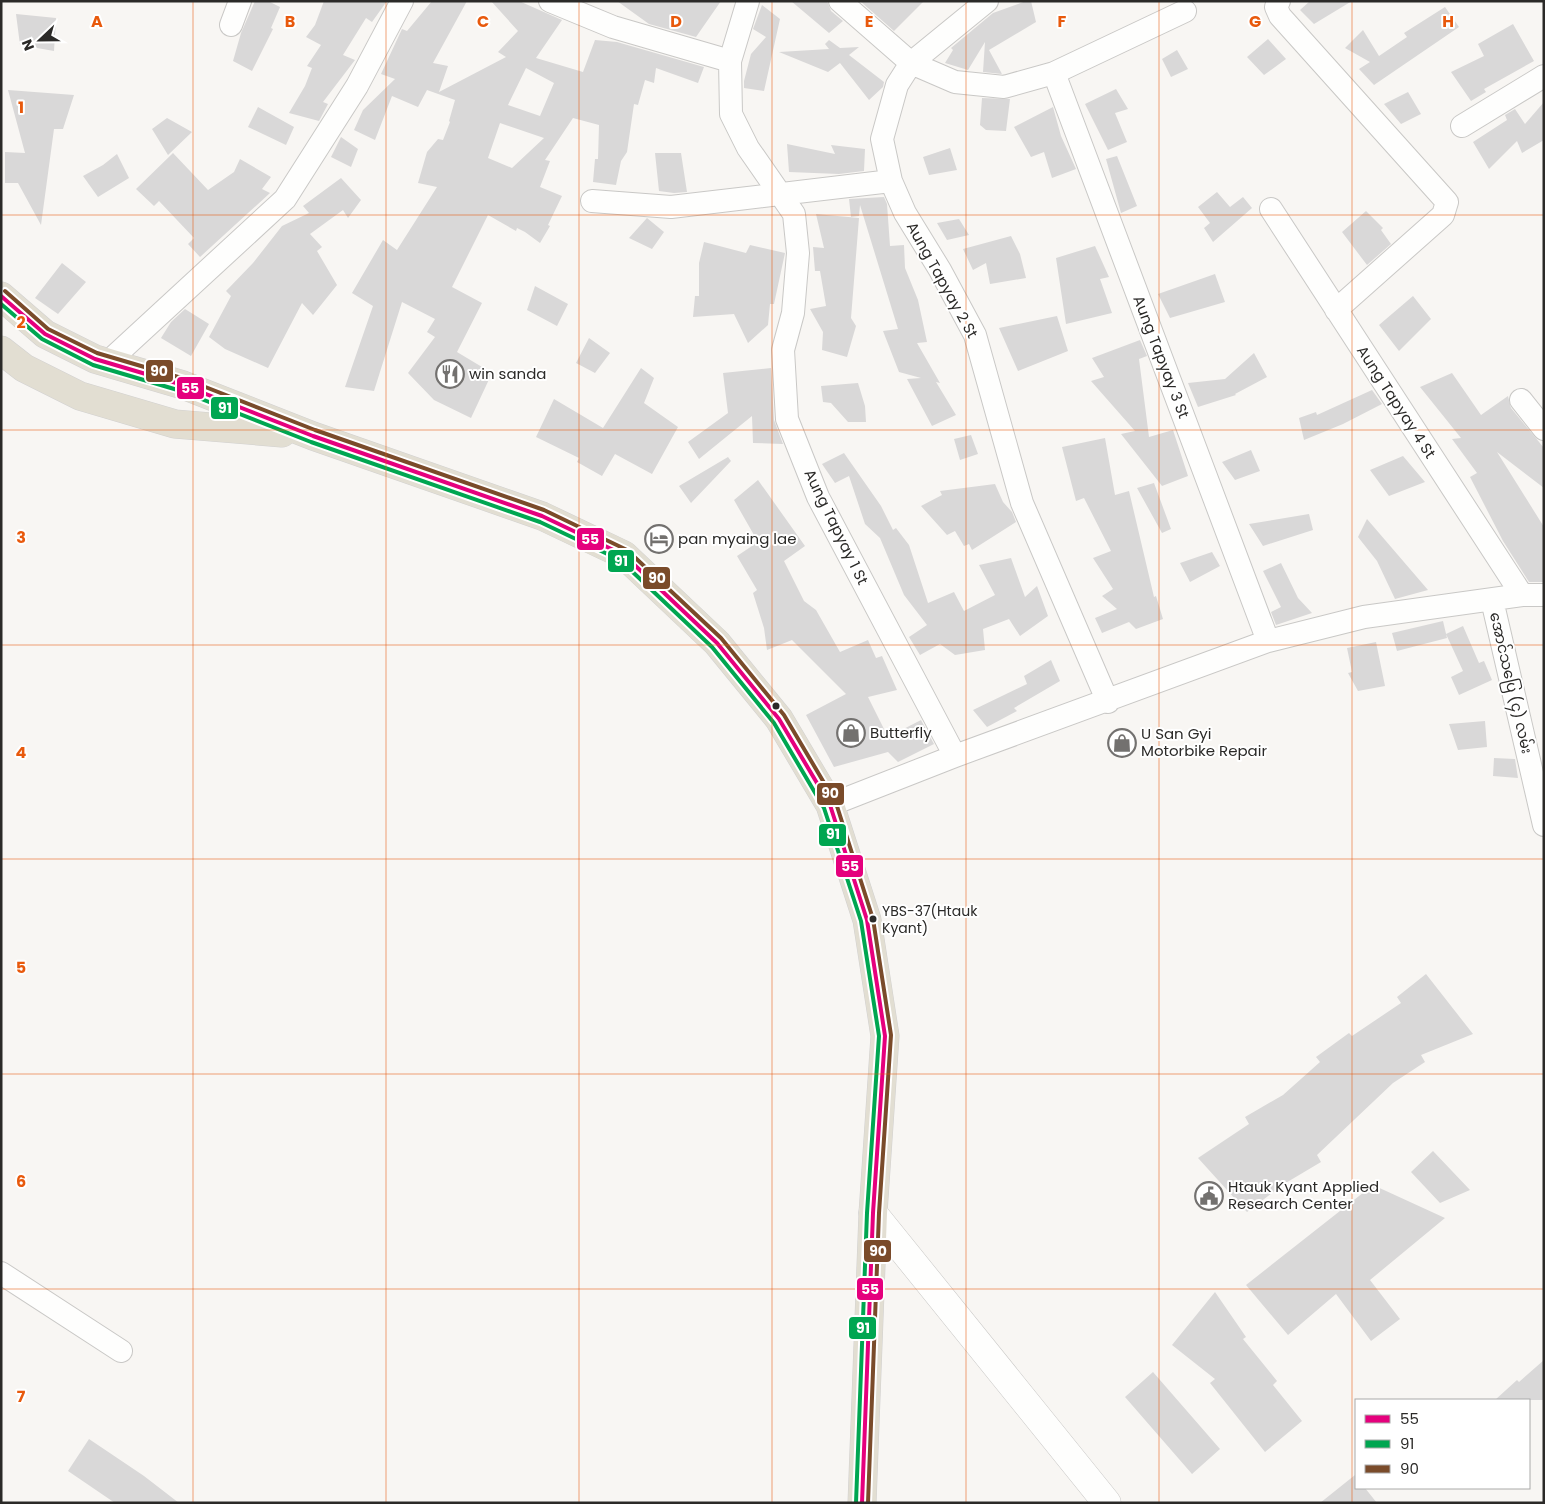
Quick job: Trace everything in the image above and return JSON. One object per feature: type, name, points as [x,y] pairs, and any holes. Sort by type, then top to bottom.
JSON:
[{"type":"highway","points":[[1,296],[45,334],[95,359],[182,385],[313,436],[542,516],[624,555],[717,643],[779,719],[830,805],[866,920],[885,1036],[873,1213],[862,1503]]},
{"type":"highway","points":[[1,350],[24,368],[80,396],[175,424],[313,436]]},
{"type":"main road","points":[[873,1213],[1107,1503]]},
{"type":"street","points":[[231,25],[240,1]]},
{"type":"street","points":[[107,363],[285,199],[358,86],[402,1]]},
{"type":"street","points":[[550,1],[613,27],[730,61]]},
{"type":"street","name":"Aung Tapyay 1 St","points":[[748,1],[730,61],[731,114],[748,148],[794,214],[798,253],[793,313],[783,350],[787,419],[818,497],[956,756]]},
{"type":"street","points":[[840,1],[911,63],[956,82],[1004,87],[1054,73],[1185,11]]},
{"type":"street","name":"Aung Tapyay 2 St","points":[[987,1],[911,63],[897,85],[882,139],[891,181],[905,213],[940,270],[975,335],[1022,503],[1108,702]]},
{"type":"street","points":[[1278,1],[1276,7],[1280,16],[1447,202],[1447,209],[1443,215],[1336,310]]},
{"type":"street","name":"Aung Tapyay 3 St","points":[[1054,73],[1268,641]]},
{"type":"street","points":[[1462,126],[1544,76]]},
{"type":"street","points":[[592,201],[671,207],[891,181]]},
{"type":"street","name":"Aung Tapyay 4 St","points":[[1271,209],[1336,310],[1533,595]]},
{"type":"street","points":[[1521,400],[1544,429]]},
{"type":"street","points":[[830,805],[956,756],[1108,702],[1268,641],[1364,617],[1533,595]]},
{"type":"street","name":"အောင်သပြေ (၄) လမ်း","points":[[1492,600],[1544,825]]},
{"type":"street","points":[[1,1273],[121,1351]]},
{"type":"building","points":[[255,1],[268,1],[280,7],[271,28],[273,29],[252,71],[233,61],[241,33]]},
{"type":"building","points":[[324,1],[387,1],[372,22],[366,18],[343,55],[355,60],[323,102],[328,104],[319,121],[289,113],[305,86],[312,68],[307,66],[321,45],[306,37],[315,25]]},
{"type":"building","points":[[432,1],[467,1],[433,63],[448,66],[439,92],[506,57],[498,52],[518,31],[491,1],[519,1],[562,20],[536,58],[583,72],[595,40],[617,42],[704,67],[698,83],[656,68],[654,83],[645,80],[638,105],[634,104],[627,152],[621,161],[616,185],[593,182],[595,159],[598,159],[599,125],[573,118],[545,160],[550,161],[540,187],[562,196],[548,225],[550,226],[540,243],[525,232],[517,228],[516,231],[488,215],[452,287],[482,303],[457,352],[492,373],[471,418],[434,400],[408,373],[435,337],[427,332],[435,319],[402,302],[374,391],[345,387],[373,306],[352,293],[383,240],[397,250],[437,187],[418,183],[427,152],[438,139],[443,140],[450,122],[455,100],[427,90],[418,107],[392,96],[375,140],[354,130],[363,110],[395,79],[381,74],[402,29],[407,31]],"holes":[[[526,68],[554,83],[540,116],[508,105]],[[500,123],[544,138],[512,168],[488,158]]]},
{"type":"building","points":[[617,1],[721,1],[696,37],[649,24]]},
{"type":"building","points":[[791,1],[827,1],[831,11],[843,21],[829,33]]},
{"type":"building","points":[[860,1],[924,1],[894,31]]},
{"type":"building","points":[[1026,1],[1031,1],[1036,22],[989,50],[1002,74],[983,72],[985,42],[968,70],[945,63],[953,50],[951,48],[993,13]]},
{"type":"building","points":[[1310,1],[1352,1],[1314,24],[1300,10]]},
{"type":"building","points":[[762,5],[780,19],[764,91],[744,88],[751,54],[766,37],[753,29]]},
{"type":"building","points":[[1445,7],[1459,27],[1374,85],[1359,69],[1370,62],[1345,48],[1363,30],[1379,56],[1407,37],[1404,33]]},
{"type":"building","points":[[16,14],[56,18],[54,51],[20,45]]},
{"type":"building","points":[[1513,24],[1534,61],[1484,89],[1486,92],[1471,101],[1451,72],[1484,56],[1478,44]]},
{"type":"building","points":[[1268,39],[1286,59],[1264,75],[1247,57]]},
{"type":"building","points":[[829,40],[840,48],[859,47],[849,55],[884,82],[883,87],[869,100],[840,63],[828,72],[779,52],[829,49],[825,44]]},
{"type":"building","points":[[1177,50],[1188,69],[1171,77],[1162,59]]},
{"type":"building","points":[[1116,89],[1128,109],[1115,113],[1127,142],[1108,150],[1085,104]]},
{"type":"building","points":[[8,90],[74,95],[63,129],[54,129],[41,225],[18,183],[5,183],[5,152],[25,153]]},
{"type":"building","points":[[1408,92],[1421,114],[1401,124],[1384,104]]},
{"type":"building","points":[[982,98],[1010,99],[1006,131],[986,130],[980,125]]},
{"type":"building","points":[[1544,102],[1544,140],[1522,153],[1517,141],[1489,169],[1473,142],[1507,120],[1505,115],[1515,109],[1525,124]]},
{"type":"building","points":[[258,107],[294,127],[286,145],[248,127]]},
{"type":"building","points":[[1053,107],[1061,136],[1076,169],[1052,178],[1044,152],[1031,157],[1014,127]]},
{"type":"building","points":[[167,118],[192,132],[168,155],[152,129]]},
{"type":"building","points":[[341,137],[358,149],[351,167],[331,157]]},
{"type":"building","points":[[787,144],[835,154],[831,145],[865,149],[864,171],[839,174],[789,172]]},
{"type":"building","points":[[950,148],[957,170],[929,175],[923,157]]},
{"type":"building","points":[[173,153],[208,190],[234,172],[240,159],[271,177],[262,189],[270,193],[200,257],[188,244],[194,238],[159,201],[154,206],[136,189]]},
{"type":"building","points":[[655,153],[681,153],[687,192],[659,191]]},
{"type":"building","points":[[117,154],[129,178],[98,197],[83,176],[103,165]]},
{"type":"building","points":[[1117,156],[1137,206],[1121,213],[1106,159]]},
{"type":"building","points":[[341,178],[361,200],[348,218],[343,210],[310,234],[322,247],[317,251],[337,285],[313,315],[302,303],[268,368],[225,349],[209,337],[231,296],[226,291],[253,263],[282,226],[309,213],[303,206]]},
{"type":"building","points":[[1217,192],[1230,207],[1243,197],[1252,208],[1213,242],[1204,228],[1210,223],[1198,207]]},
{"type":"building","points":[[884,197],[887,204],[890,246],[904,245],[905,268],[918,300],[927,342],[917,343],[940,383],[936,382],[956,415],[932,426],[907,379],[921,378],[899,372],[883,331],[898,329],[860,205],[859,216],[851,217],[849,199]]},
{"type":"building","points":[[1366,211],[1383,228],[1381,230],[1391,244],[1367,265],[1342,232]]},
{"type":"building","points":[[816,214],[859,218],[851,318],[856,326],[847,357],[822,350],[823,332],[810,309],[826,306],[820,271],[815,271],[813,247],[824,248]]},
{"type":"building","points":[[647,218],[664,232],[652,249],[629,238]]},
{"type":"building","points":[[959,219],[969,235],[947,240],[937,223]]},
{"type":"building","points":[[1011,236],[1020,254],[1026,278],[990,284],[986,263],[973,270],[963,249]]},
{"type":"building","points":[[704,242],[746,253],[750,245],[785,253],[774,304],[770,304],[768,325],[748,343],[734,314],[693,317],[695,296],[699,296],[699,263]]},
{"type":"building","points":[[1095,246],[1109,277],[1100,279],[1112,313],[1066,324],[1056,258]]},
{"type":"building","points":[[62,263],[86,282],[58,314],[35,298]]},
{"type":"building","points":[[1215,274],[1225,302],[1170,318],[1158,294]]},
{"type":"building","points":[[535,286],[568,304],[557,326],[527,310]]},
{"type":"building","points":[[1413,296],[1431,319],[1399,351],[1379,325]]},
{"type":"building","points":[[185,309],[209,324],[191,356],[161,338],[171,322]]},
{"type":"building","points":[[1057,316],[1068,351],[1018,371],[999,328]]},
{"type":"building","points":[[589,338],[610,353],[595,373],[576,363]]},
{"type":"building","points":[[1140,340],[1147,356],[1139,359],[1149,437],[1173,430],[1188,476],[1162,486],[1121,434],[1135,431],[1091,381],[1104,377],[1092,358]]},
{"type":"building","points":[[1254,353],[1267,377],[1236,395],[1198,407],[1188,383],[1225,379]]},
{"type":"building","points":[[641,368],[654,378],[644,403],[678,427],[652,474],[615,454],[602,476],[577,462],[579,458],[536,437],[554,399],[603,428]]},
{"type":"building","points":[[771,368],[774,420],[783,444],[753,443],[752,416],[699,459],[688,442],[728,413],[723,373]]},
{"type":"building","points":[[1452,373],[1481,415],[1508,396],[1511,408],[1544,448],[1544,488],[1497,452],[1544,527],[1544,582],[1529,582],[1503,541],[1470,477],[1477,473],[1452,439],[1461,438],[1420,387]]},
{"type":"building","points":[[858,383],[865,406],[866,422],[848,422],[831,403],[823,402],[821,386]]},
{"type":"building","points":[[1372,390],[1382,404],[1343,424],[1304,440],[1299,418],[1316,412],[1317,415]]},
{"type":"building","points":[[971,435],[978,454],[960,460],[954,439]]},
{"type":"building","points":[[1105,438],[1115,495],[1129,491],[1154,597],[1156,596],[1163,619],[1136,629],[1129,622],[1102,633],[1095,618],[1117,609],[1102,596],[1113,589],[1093,558],[1111,551],[1084,498],[1076,501],[1062,447]]},
{"type":"building","points":[[1251,450],[1260,471],[1235,480],[1222,462]]},
{"type":"building","points":[[844,453],[881,506],[893,530],[896,528],[909,545],[928,603],[954,592],[964,611],[995,595],[979,565],[1011,558],[1025,597],[1037,586],[1048,616],[1020,636],[1009,619],[983,629],[985,650],[955,655],[940,644],[920,655],[909,637],[927,625],[904,595],[880,538],[865,524],[849,476],[835,483],[822,464]]},
{"type":"building","points":[[1403,456],[1425,482],[1389,496],[1370,470]]},
{"type":"building","points":[[728,457],[731,461],[691,503],[679,486]]},
{"type":"building","points":[[758,480],[805,546],[784,561],[804,601],[816,610],[840,652],[868,640],[876,658],[882,656],[897,690],[868,697],[888,737],[921,720],[934,744],[898,762],[888,752],[834,767],[806,715],[846,694],[792,640],[767,650],[764,628],[753,593],[757,590],[737,556],[758,542],[734,500]]},
{"type":"building","points":[[1154,483],[1171,529],[1162,533],[1137,488]]},
{"type":"building","points":[[995,484],[1003,502],[1012,512],[1016,522],[972,550],[969,544],[964,546],[955,531],[947,535],[921,506],[942,495],[940,491]]},
{"type":"building","points":[[1309,514],[1313,530],[1263,546],[1249,524]]},
{"type":"building","points":[[1367,519],[1428,590],[1395,599],[1377,561],[1358,537]]},
{"type":"building","points":[[1212,552],[1220,566],[1190,582],[1180,563]]},
{"type":"building","points":[[1281,563],[1298,598],[1312,613],[1276,625],[1271,612],[1281,607],[1263,571]]},
{"type":"building","points":[[1443,621],[1447,638],[1397,651],[1392,633]]},
{"type":"building","points":[[1463,626],[1479,663],[1484,661],[1492,680],[1459,695],[1451,677],[1463,671],[1446,634]]},
{"type":"building","points":[[1376,642],[1385,686],[1358,691],[1348,673],[1352,672],[1347,648]]},
{"type":"building","points":[[1051,660],[1060,681],[1014,708],[1017,711],[987,727],[973,710],[1027,684],[1024,676]]},
{"type":"building","points":[[1485,721],[1487,747],[1458,750],[1449,724]]},
{"type":"building","points":[[1494,758],[1515,759],[1518,778],[1493,776]]},
{"type":"building","points":[[1426,974],[1473,1034],[1421,1055],[1425,1062],[1393,1083],[1317,1155],[1321,1162],[1284,1184],[1247,1212],[1198,1158],[1249,1124],[1245,1117],[1283,1095],[1320,1062],[1316,1057],[1349,1033],[1352,1036],[1401,1003],[1397,997]]},
{"type":"building","points":[[1433,1151],[1470,1190],[1440,1203],[1411,1172]]},
{"type":"building","points":[[1373,1185],[1445,1218],[1370,1280],[1400,1319],[1371,1341],[1336,1294],[1288,1335],[1246,1285]]},
{"type":"building","points":[[1215,1292],[1246,1337],[1243,1339],[1277,1381],[1273,1385],[1302,1421],[1265,1452],[1210,1383],[1215,1379],[1172,1345]]},
{"type":"building","points":[[1544,1360],[1544,1400],[1496,1399],[1517,1380],[1519,1382]]},
{"type":"building","points":[[1153,1372],[1220,1449],[1192,1474],[1125,1397]]},
{"type":"building","points":[[89,1439],[144,1476],[179,1503],[115,1503],[68,1471]]},
{"type":"building","points":[[1355,1475],[1355,1489],[1366,1489],[1377,1503],[1320,1503]]},
{"type":"transit line","name":"90","points":[[5,291],[48,329],[97,353],[185,379],[315,430],[544,510],[627,550],[721,638],[784,715],[836,803],[873,919],[891,1035],[879,1213],[868,1503]]},
{"type":"transit line","name":"55","points":[[1,296],[45,334],[95,359],[183,385],[313,436],[542,516],[624,555],[717,643],[779,719],[830,805],[867,920],[885,1036],[873,1213],[862,1503]]},
{"type":"transit line","name":"91","points":[[1,304],[42,339],[93,365],[181,391],[311,442],[540,522],[620,560],[712,647],[774,723],[824,808],[861,921],[879,1036],[867,1213],[856,1503]]},
{"type":"place","name":"win sanda","points":[[450,374]]},
{"type":"place","name":"pan myaing lae","points":[[659,539]]},
{"type":"place","name":"Butterfly","points":[[851,733]]},
{"type":"place","name":"U San Gyi Motorbike Repair","points":[[1122,743]]},
{"type":"place","name":"YBS-37(Htauk Kyant)","points":[[873,919]]},
{"type":"place","name":"Htauk Kyant Applied Research Center","points":[[1209,1196]]}]
